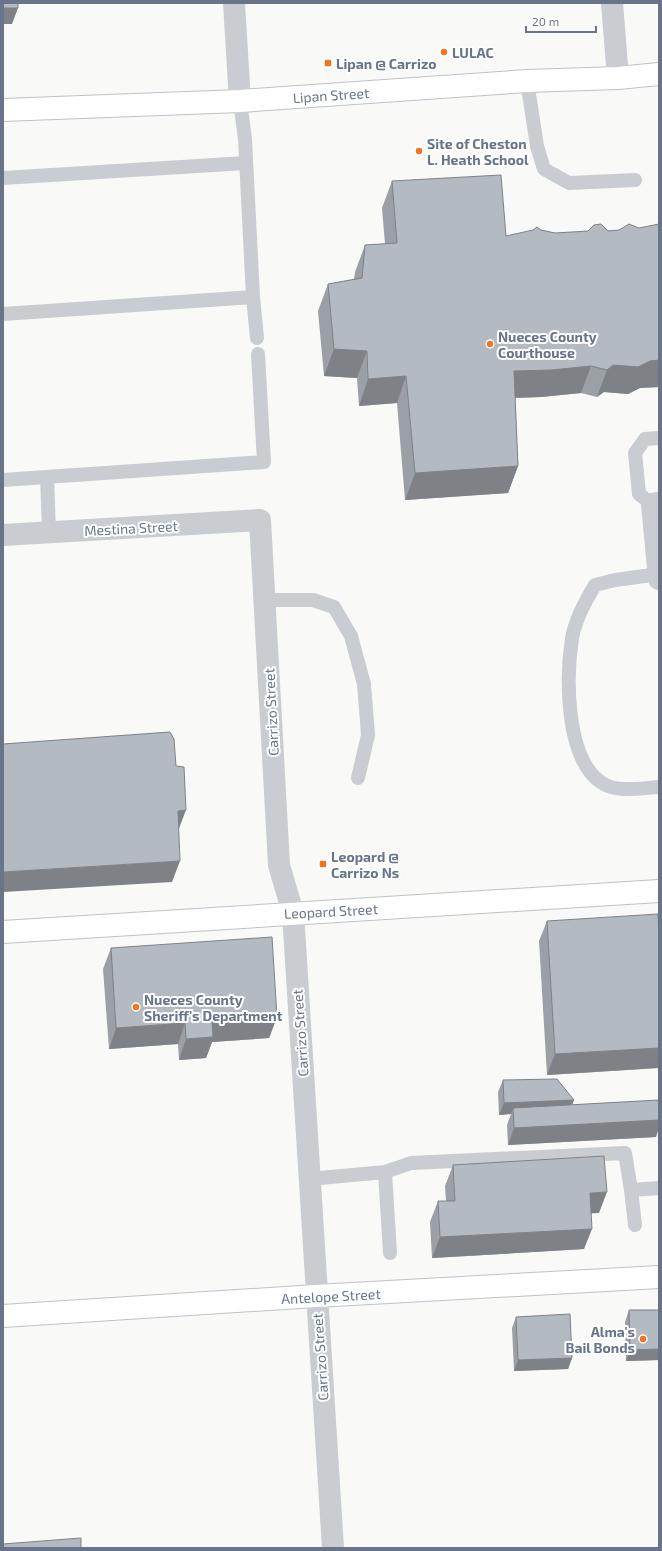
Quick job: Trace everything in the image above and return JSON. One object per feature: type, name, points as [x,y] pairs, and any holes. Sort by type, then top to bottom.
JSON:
[{"type":"street","points":[[234,3],[240,101]]},
{"type":"street","points":[[612,3],[618,78]]},
{"type":"street","name":"Lipan Street","points":[[3,110],[240,101],[527,81],[618,78],[659,74]]},
{"type":"street","points":[[655,504],[659,579]]},
{"type":"street","name":"Mestina Street","points":[[3,535],[260,520]]},
{"type":"street","name":"Carrizo Street","points":[[260,520],[279,865],[293,913],[333,1548]]},
{"type":"street","name":"Leopard Street","points":[[3,932],[659,891]]},
{"type":"street","name":"Antelope Street","points":[[3,1316],[316,1296],[659,1278]]},
{"type":"lane","points":[[527,81],[536,146],[544,169],[569,183],[635,180]]},
{"type":"lane","points":[[240,101],[246,163],[253,297],[257,338]]},
{"type":"lane","points":[[3,178],[246,163]]},
{"type":"lane","points":[[3,314],[253,297]]},
{"type":"lane","points":[[3,480],[264,462],[258,354]]},
{"type":"lane","points":[[655,504],[639,494],[635,452],[645,439],[659,438]]},
{"type":"lane","points":[[47,477],[49,532]]},
{"type":"lane","points":[[659,574],[615,580],[595,585],[580,610],[572,638],[568,692],[575,740],[589,770],[603,784],[620,789],[659,787]]},
{"type":"lane","points":[[264,600],[313,600],[334,606],[351,636],[364,684],[368,735],[358,778]]},
{"type":"lane","points":[[309,1179],[385,1172],[411,1163],[625,1153],[635,1225]]},
{"type":"lane","points":[[385,1172],[390,1253]]},
{"type":"lane","points":[[631,1190],[659,1188]]},
{"type":"building","points":[[3,3],[18,3],[18,8],[3,8]]},
{"type":"building","name":"Nueces County Courthouse","points":[[501,175],[506,236],[533,230],[537,227],[541,230],[555,233],[588,231],[594,225],[601,224],[608,231],[619,230],[629,224],[639,228],[659,224],[659,360],[650,361],[638,367],[613,365],[607,370],[591,366],[551,370],[514,371],[518,466],[415,473],[406,376],[368,379],[367,351],[334,349],[328,284],[362,278],[365,245],[397,243],[392,181]]},
{"type":"building","points":[[170,732],[174,739],[176,766],[184,767],[186,810],[178,811],[180,861],[3,872],[3,744]]},
{"type":"building","points":[[658,914],[659,1048],[555,1054],[547,921]]},
{"type":"building","points":[[272,937],[277,1017],[212,1021],[213,1037],[186,1039],[185,1023],[116,1028],[111,948]]},
{"type":"building","points":[[557,1079],[574,1100],[504,1103],[503,1080]]},
{"type":"building","points":[[659,1100],[659,1120],[514,1128],[513,1108]]},
{"type":"building","points":[[604,1156],[607,1192],[590,1193],[592,1229],[440,1237],[438,1201],[455,1201],[453,1165]]},
{"type":"building","points":[[629,1310],[659,1310],[659,1349],[630,1350]]},
{"type":"building","points":[[570,1314],[572,1358],[518,1360],[516,1317]]},
{"type":"building","points":[[81,1538],[81,1548],[3,1548],[3,1544]]},
{"type":"place","name":"LULAC","points":[[444,52]]},
{"type":"place","name":"Lipan @ Carrizo","points":[[328,63]]},
{"type":"place","name":"Site of Cheston L. Heath School","points":[[419,151]]},
{"type":"place","name":"Nueces County Courthouse","points":[[490,344]]},
{"type":"place","name":"Leopard @ Carrizo Ns","points":[[323,864]]},
{"type":"place","name":"Nueces County Sheriff's Department","points":[[136,1007]]},
{"type":"place","name":"Alma's Bail Bonds","points":[[643,1339]]}]
